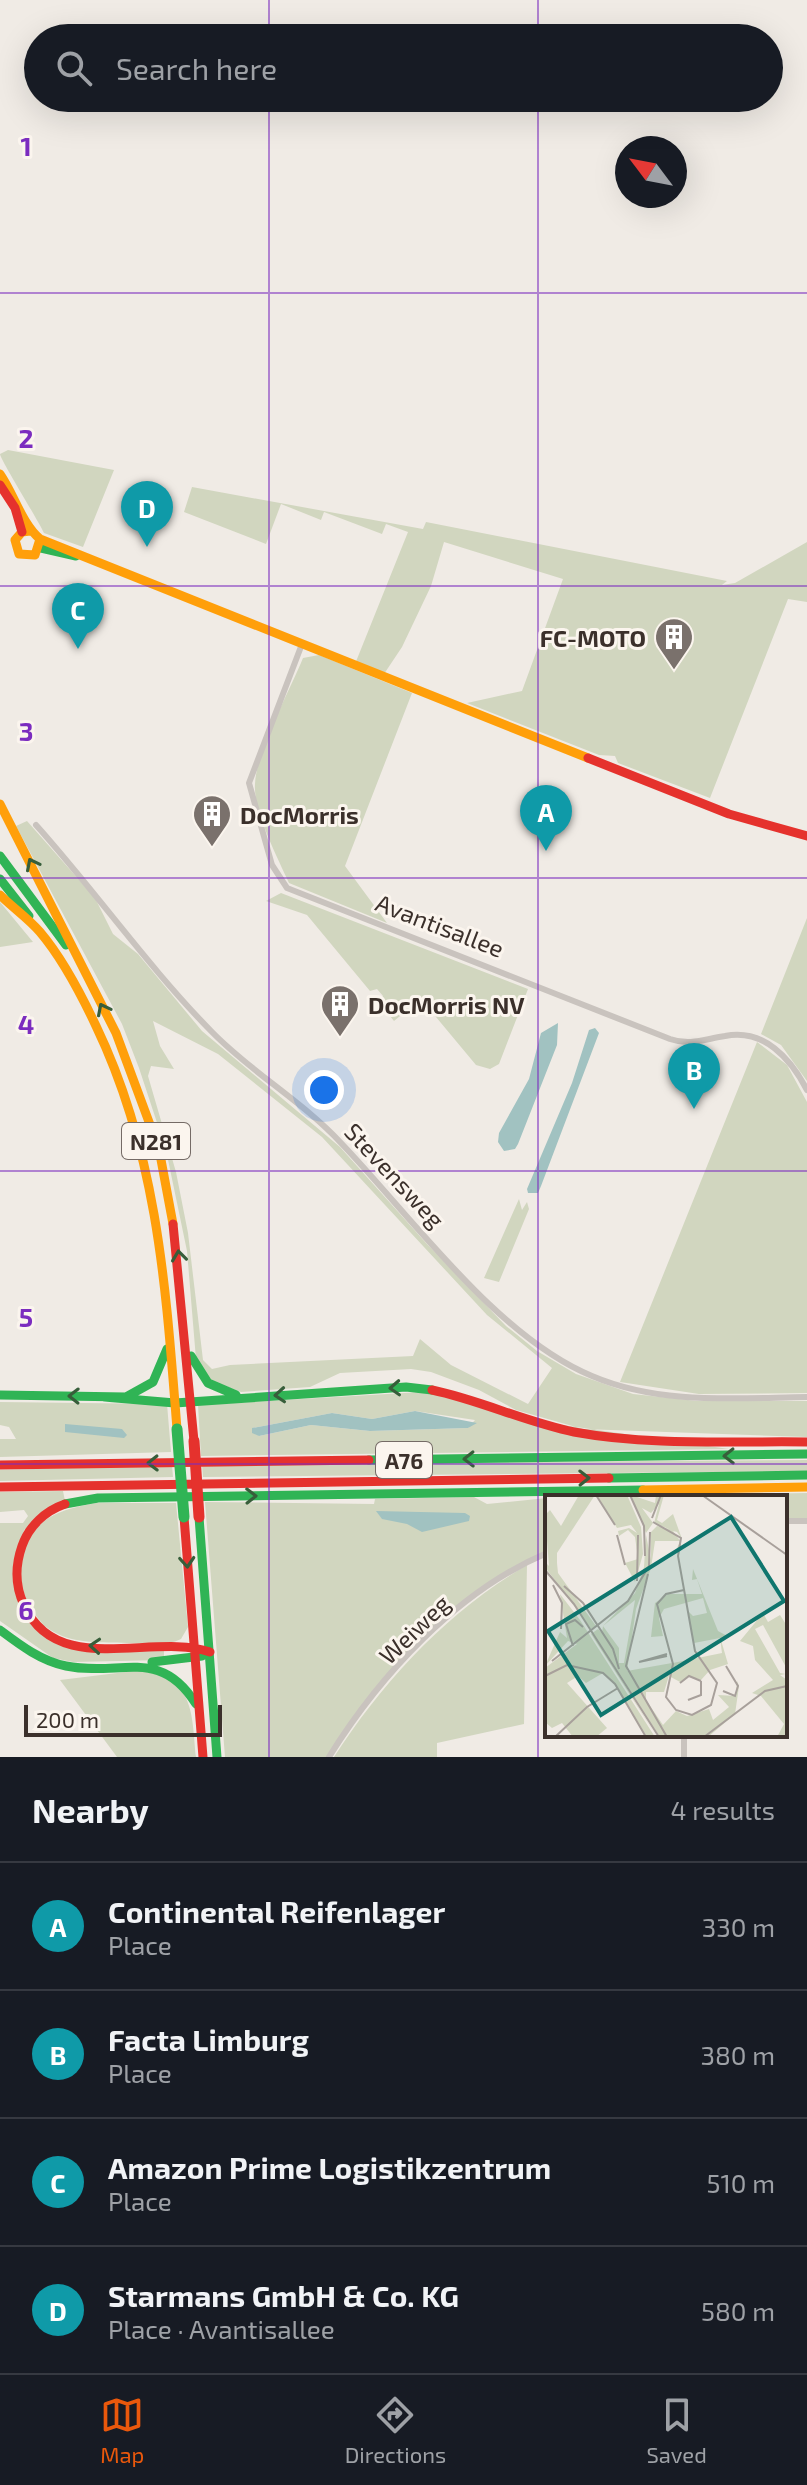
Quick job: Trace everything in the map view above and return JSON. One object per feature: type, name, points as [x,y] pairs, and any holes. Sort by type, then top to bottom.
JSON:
[{"type":"main road","points":[[0,474],[17,499],[26,532]]},
{"type":"main road","points":[[0,485],[26,532],[41,544],[88,559],[744,819],[807,836]]},
{"type":"main road","points":[[26,532],[15,543],[19,554],[33,557],[41,544]]},
{"type":"main road","name":"N281","points":[[0,804],[62,924],[77,962]]},
{"type":"main road","name":"N281","points":[[0,856],[77,962],[116,1033],[159,1149],[176,1236],[187,1346],[217,1757]]},
{"type":"main road","name":"N281","points":[[0,879],[42,934],[77,991],[119,1079],[143,1155],[162,1247],[171,1333],[203,1757]]},
{"type":"main road","name":"N281","points":[[0,895],[42,934]]},
{"type":"main road","points":[[0,1395],[126,1397],[149,1386],[163,1365],[171,1333]]},
{"type":"main road","points":[[187,1346],[197,1369],[208,1383],[244,1398]]},
{"type":"main road","points":[[104,1397],[175,1403],[431,1388],[475,1398],[551,1427],[590,1435],[807,1442]]},
{"type":"main road","name":"A76","points":[[0,1465],[807,1454]]},
{"type":"main road","name":"A76","points":[[0,1487],[807,1475]]},
{"type":"main road","name":"A76","points":[[210,1652],[193,1646],[88,1647],[49,1633],[27,1613],[17,1590],[16,1565],[25,1536],[51,1510],[70,1502],[98,1498],[807,1487]]},
{"type":"main road","points":[[0,1630],[36,1655],[66,1666],[162,1668],[187,1687],[200,1712]]},
{"type":"main road","points":[[134,1667],[196,1659],[210,1652]]},
{"type":"street","name":"Avantisallee","points":[[302,644],[249,783],[272,865],[287,888],[670,1039],[696,1043],[729,1035],[756,1037],[785,1057],[807,1090]]},
{"type":"street","name":"Stevensweg","points":[[36,825],[202,1021],[339,1140],[501,1317],[534,1344],[592,1377],[646,1393],[690,1398],[807,1397]]},
{"type":"street","name":"Weiweg","points":[[329,1757],[363,1708],[445,1621],[503,1575],[545,1554]]},
{"type":"green space","points":[[8,450],[114,470],[83,547],[44,533],[0,454]]},
{"type":"green space","points":[[192,487],[423,529],[426,522],[727,581],[722,585],[735,583],[807,542],[807,602],[788,599],[710,798],[618,763],[615,756],[599,755],[467,703],[522,691],[563,579],[444,542],[431,586],[402,647],[384,674],[355,664],[408,532],[386,524],[382,534],[324,512],[321,520],[281,504],[266,544],[184,512]]},
{"type":"green space","points":[[319,655],[412,693],[345,866],[387,923],[289,883],[258,807],[255,784],[267,739],[303,658]]},
{"type":"green space","points":[[27,821],[95,898],[113,934],[138,954],[202,1031],[340,1147],[506,1326],[537,1351],[576,1374],[633,1394],[697,1401],[807,1401],[807,1437],[583,1429],[516,1410],[479,1390],[431,1372],[411,1369],[340,1373],[310,1387],[241,1392],[210,1380],[196,1359],[187,1251],[166,1150],[139,1068],[122,1024],[16,826]],"holes":[[[153,1021],[218,1054],[322,1137],[487,1315],[552,1368],[528,1404],[451,1365],[420,1339],[413,1356],[230,1365],[212,1369],[203,1360],[188,1233],[176,1172],[148,1076],[151,1066],[174,1069],[160,1046]]]},
{"type":"green space","points":[[281,893],[528,989],[499,1064],[490,1069],[476,1065],[421,999],[394,1021],[378,1001],[383,996],[377,989],[370,991],[307,915],[266,901]]},
{"type":"green space","points":[[0,902],[33,942],[0,947]]},
{"type":"green space","points":[[807,918],[807,1081],[781,1045],[761,1034]]},
{"type":"green space","points":[[757,1042],[787,1065],[807,1102],[807,1393],[699,1394],[620,1382]]},
{"type":"green space","points":[[519,1199],[522,1210],[527,1202],[529,1209],[499,1282],[484,1278]]},
{"type":"green space","points":[[439,1391],[514,1418],[729,1449],[201,1456],[198,1405]],"holes":[[[415,1411],[475,1420],[468,1428],[370,1431],[311,1425],[259,1436],[253,1428],[332,1413],[372,1419]]]},
{"type":"green space","points":[[0,1402],[167,1404],[171,1452],[0,1457],[0,1439],[16,1439],[9,1427],[0,1425]]},
{"type":"green space","points":[[807,1460],[807,1471],[203,1477],[202,1464]]},
{"type":"green space","points":[[172,1465],[173,1477],[0,1481],[0,1470]]},
{"type":"green space","points":[[63,1491],[65,1501],[24,1530],[16,1593],[58,1641],[164,1650],[164,1660],[73,1662],[53,1658],[0,1621],[0,1523],[23,1523],[28,1516],[24,1510],[0,1512],[0,1492]]},
{"type":"green space","points":[[807,1493],[807,1520],[787,1520],[787,1495],[681,1495]]},
{"type":"green space","points":[[474,1497],[487,1504],[545,1498],[545,1552],[512,1569],[451,1614],[398,1668],[326,1757],[225,1757],[205,1502],[374,1504],[375,1499]]},
{"type":"green space","points":[[96,1503],[176,1503],[188,1627],[181,1639],[155,1644],[80,1640],[54,1632],[33,1612],[22,1586],[21,1571],[27,1543],[47,1519]]},
{"type":"green space","points":[[527,1565],[524,1724],[437,1743],[437,1757],[334,1757],[374,1701],[419,1650],[470,1604]]},
{"type":"green space","points":[[150,1669],[176,1683],[183,1693],[192,1716],[196,1757],[117,1757],[60,1680]]},
{"type":"water","points":[[558,1023],[557,1045],[518,1144],[515,1149],[504,1151],[498,1142],[499,1133],[529,1079],[541,1033]]},
{"type":"water","points":[[595,1028],[599,1033],[541,1186],[538,1193],[528,1193],[527,1189],[572,1083],[589,1030]]},
{"type":"water","points":[[415,1411],[477,1423],[468,1428],[370,1431],[311,1425],[259,1436],[252,1433],[252,1428],[332,1413],[372,1419]]},
{"type":"water","points":[[65,1424],[122,1429],[127,1435],[124,1438],[65,1432]]},
{"type":"water","points":[[376,1511],[465,1513],[470,1516],[469,1521],[422,1532],[407,1524],[382,1519]]},
{"type":"traffic: fast","points":[[41,548],[76,556]]},
{"type":"traffic: fast","points":[[0,856],[66,945]]},
{"type":"traffic: fast","points":[[0,879],[29,916]]},
{"type":"traffic: fast","points":[[0,1395],[126,1397],[153,1382],[167,1349]]},
{"type":"traffic: fast","points":[[191,1356],[208,1383],[236,1395]]},
{"type":"traffic: fast","points":[[104,1397],[175,1403],[406,1387],[432,1390]]},
{"type":"traffic: fast","points":[[177,1429],[184,1517]]},
{"type":"traffic: fast","points":[[369,1460],[807,1454]]},
{"type":"traffic: fast","points":[[609,1478],[807,1475]]},
{"type":"traffic: fast","points":[[65,1504],[98,1498],[643,1490]]},
{"type":"traffic: fast","points":[[199,1517],[217,1757]]},
{"type":"traffic: fast","points":[[0,1630],[23,1647],[57,1664],[86,1668],[154,1669],[182,1686],[196,1704]]},
{"type":"traffic: fast","points":[[152,1662],[202,1656]]},
{"type":"traffic: slow","points":[[0,474],[28,525],[40,539],[588,758]]},
{"type":"traffic: slow","points":[[30,531],[22,532],[15,540],[19,554],[35,555],[40,539]]},
{"type":"traffic: slow","points":[[0,804],[116,1033],[159,1149],[173,1224]]},
{"type":"traffic: slow","points":[[0,895],[40,932],[71,977],[117,1075],[133,1124],[156,1224],[177,1429]]},
{"type":"traffic: slow","points":[[643,1490],[807,1487]]},
{"type":"traffic: jam","points":[[0,485],[15,508],[22,532]]},
{"type":"traffic: jam","points":[[588,758],[729,814],[807,836]]},
{"type":"traffic: jam","points":[[173,1224],[194,1441]]},
{"type":"traffic: jam","points":[[432,1390],[574,1432],[690,1442],[807,1442]]},
{"type":"traffic: jam","points":[[194,1441],[199,1517]]},
{"type":"traffic: jam","points":[[0,1465],[369,1460]]},
{"type":"traffic: jam","points":[[0,1487],[609,1478]]},
{"type":"traffic: jam","points":[[65,1504],[44,1515],[33,1526],[18,1561],[21,1598],[39,1627],[59,1641],[83,1647],[187,1647],[210,1652]]},
{"type":"traffic: jam","points":[[184,1517],[203,1757]]},
{"type":"place","name":"Starmans GmbH & Co. KG","points":[[147,547]]},
{"type":"place","name":"Amazon Prime Logistikzentrum","points":[[78,649]]},
{"type":"place","name":"FC-MOTO","points":[[674,671]]},
{"type":"place","name":"DocMorris","points":[[212,848]]},
{"type":"place","name":"Continental Reifenlager","points":[[546,851]]},
{"type":"place","name":"DocMorris NV","points":[[340,1038]]},
{"type":"place","name":"Facta Limburg","points":[[694,1109]]}]
